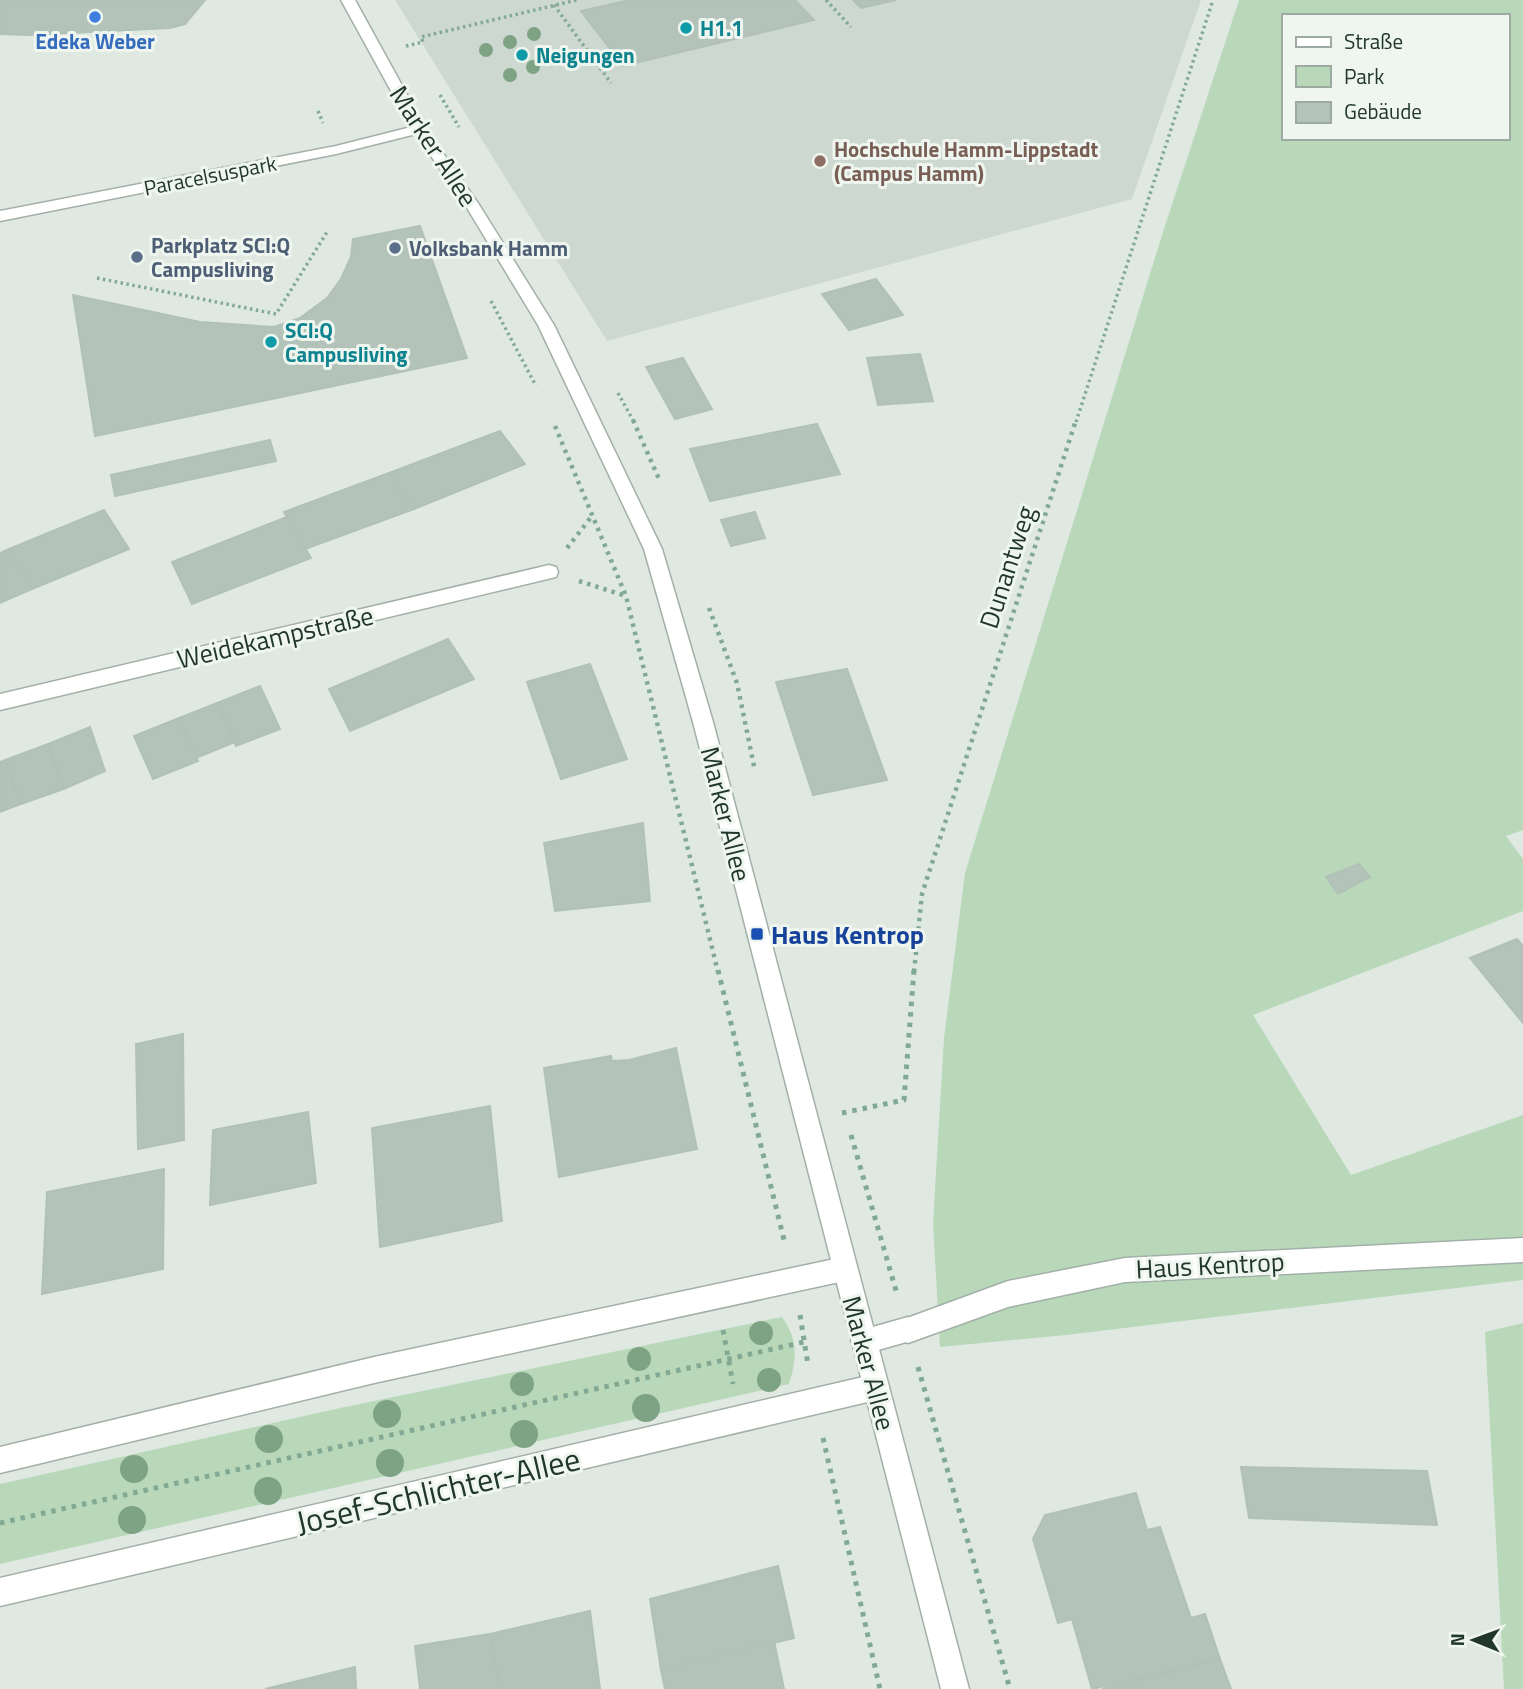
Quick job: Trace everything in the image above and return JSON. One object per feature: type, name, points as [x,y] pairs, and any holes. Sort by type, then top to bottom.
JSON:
[{"type":"street","name":"Marker Allee","points":[[348,0],[419,129],[471,202],[546,325],[653,549],[703,722],[955,1689]]},
{"type":"street","name":"Paracelsuspark","points":[[0,216],[336,150],[419,129]]},
{"type":"street","name":"Weidekampstraße","points":[[0,702],[549,572]]},
{"type":"street","name":"Haus Kentrop","points":[[864,1341],[908,1330],[1008,1294],[1125,1270],[1523,1250]]},
{"type":"street","points":[[0,1460],[374,1370],[844,1269]]},
{"type":"street","name":"Josef-Schlichter-Allee","points":[[0,1592],[876,1387]]},
{"type":"path","points":[[409,45],[423,43],[421,37],[577,0]]},
{"type":"path","points":[[826,0],[851,27]]},
{"type":"path","name":"Dunantweg","points":[[845,1112],[904,1100],[922,894],[1213,0]]},
{"type":"path","points":[[554,5],[611,83]]},
{"type":"path","points":[[97,278],[276,313],[327,232]]},
{"type":"path","points":[[490,299],[540,394]]},
{"type":"path","points":[[551,418],[626,596],[794,1281],[815,1402],[880,1689]]},
{"type":"path","points":[[717,1297],[740,1419]]},
{"type":"path","points":[[0,1523],[804,1342]]},
{"type":"shaded area","name":"Hochschule Hamm-Lippstadt (Campus Hamm)","points":[[395,0],[1201,0],[1132,199],[607,341]]},
{"type":"green space","points":[[1239,0],[1523,0],[1523,830],[1506,836],[1523,859],[1523,911],[1253,1015],[1351,1175],[1523,1115],[1523,1280],[1066,1335],[940,1347],[933,1224],[944,1038],[965,873],[1162,235]]},
{"type":"green space","points":[[782,1317],[791,1333],[794,1349],[794,1366],[789,1384],[0,1564],[0,1484],[340,1408]]},
{"type":"green space","points":[[1523,1323],[1523,1689],[1504,1689],[1485,1332]]},
{"type":"building","name":"Edeka Weber","points":[[0,0],[205,0],[185,24],[170,28],[29,35],[0,34]]},
{"type":"building","name":"H1.1","points":[[630,0],[795,0],[814,20],[623,66],[581,11]]},
{"type":"building","points":[[853,0],[896,0],[861,8]]},
{"type":"building","name":"SCI:Q Campusliving","points":[[420,226],[467,358],[95,436],[73,295],[200,322],[274,327],[300,318],[327,298],[341,279],[351,257],[353,239]]},
{"type":"building","points":[[876,279],[903,315],[849,330],[822,294]]},
{"type":"building","points":[[920,354],[933,401],[878,405],[867,358]]},
{"type":"building","points":[[683,358],[712,409],[675,419],[646,367]]},
{"type":"building","points":[[817,424],[840,474],[710,501],[690,449]]},
{"type":"building","points":[[500,431],[525,464],[414,509],[389,473]]},
{"type":"building","points":[[270,440],[276,461],[115,496],[111,475]]},
{"type":"building","points":[[389,473],[414,509],[305,549],[284,512]]},
{"type":"building","points":[[104,510],[129,549],[32,589],[9,549]]},
{"type":"building","points":[[755,512],[765,538],[731,546],[721,520]]},
{"type":"building","points":[[287,517],[311,558],[192,604],[172,562]]},
{"type":"building","points":[[9,549],[32,589],[0,603],[0,553]]},
{"type":"building","points":[[448,639],[474,679],[350,731],[329,689]]},
{"type":"building","points":[[590,664],[627,759],[561,779],[527,682]]},
{"type":"building","points":[[847,669],[887,780],[813,795],[776,682]]},
{"type":"building","points":[[260,686],[280,729],[236,746],[217,703]]},
{"type":"building","points":[[217,703],[235,742],[196,758],[179,718]]},
{"type":"building","points":[[179,718],[198,761],[153,779],[134,736]]},
{"type":"building","points":[[90,727],[105,771],[64,789],[48,744]]},
{"type":"building","points":[[48,744],[64,789],[21,804],[5,760]]},
{"type":"building","points":[[5,760],[21,804],[0,812],[0,762]]},
{"type":"building","points":[[643,823],[650,901],[555,911],[544,843]]},
{"type":"building","points":[[1359,864],[1370,877],[1338,894],[1326,877]]},
{"type":"building","points":[[1517,939],[1523,946],[1523,1023],[1470,958]]},
{"type":"building","points":[[183,1034],[184,1140],[138,1149],[136,1044]]},
{"type":"building","points":[[676,1048],[697,1149],[559,1177],[544,1068],[611,1056],[612,1061],[629,1060]]},
{"type":"building","points":[[490,1106],[502,1221],[380,1247],[372,1128]]},
{"type":"building","points":[[308,1112],[316,1183],[210,1205],[213,1130]]},
{"type":"building","points":[[164,1169],[163,1269],[42,1294],[47,1192]]},
{"type":"building","points":[[1241,1467],[1427,1471],[1437,1525],[1249,1518]]},
{"type":"building","points":[[1136,1493],[1147,1530],[1160,1527],[1191,1618],[1205,1614],[1220,1659],[1092,1689],[1072,1619],[1058,1623],[1033,1539],[1045,1515]]},
{"type":"building","points":[[778,1566],[794,1638],[661,1670],[650,1599]]},
{"type":"building","points":[[590,1611],[600,1689],[499,1689],[490,1634]]},
{"type":"building","points":[[490,1634],[499,1689],[420,1689],[415,1646]]},
{"type":"building","points":[[774,1641],[784,1689],[665,1689],[661,1670]]},
{"type":"building","points":[[1220,1659],[1231,1689],[1102,1689]]},
{"type":"building","points":[[355,1667],[356,1689],[265,1689]]},
{"type":"place","name":"Edeka Weber","points":[[95,17]]},
{"type":"place","name":"H1.1","points":[[686,28]]},
{"type":"place","name":"Neigungen","points":[[522,55]]},
{"type":"place","name":"Hochschule Hamm-Lippstadt (Campus Hamm)","points":[[820,161]]},
{"type":"place","name":"Volksbank Hamm","points":[[395,248]]},
{"type":"place","name":"Parkplatz SCI:Q Campusliving","points":[[137,257]]},
{"type":"place","name":"SCI:Q Campusliving","points":[[271,342]]},
{"type":"place","name":"Haus Kentrop","points":[[757,934]]}]
